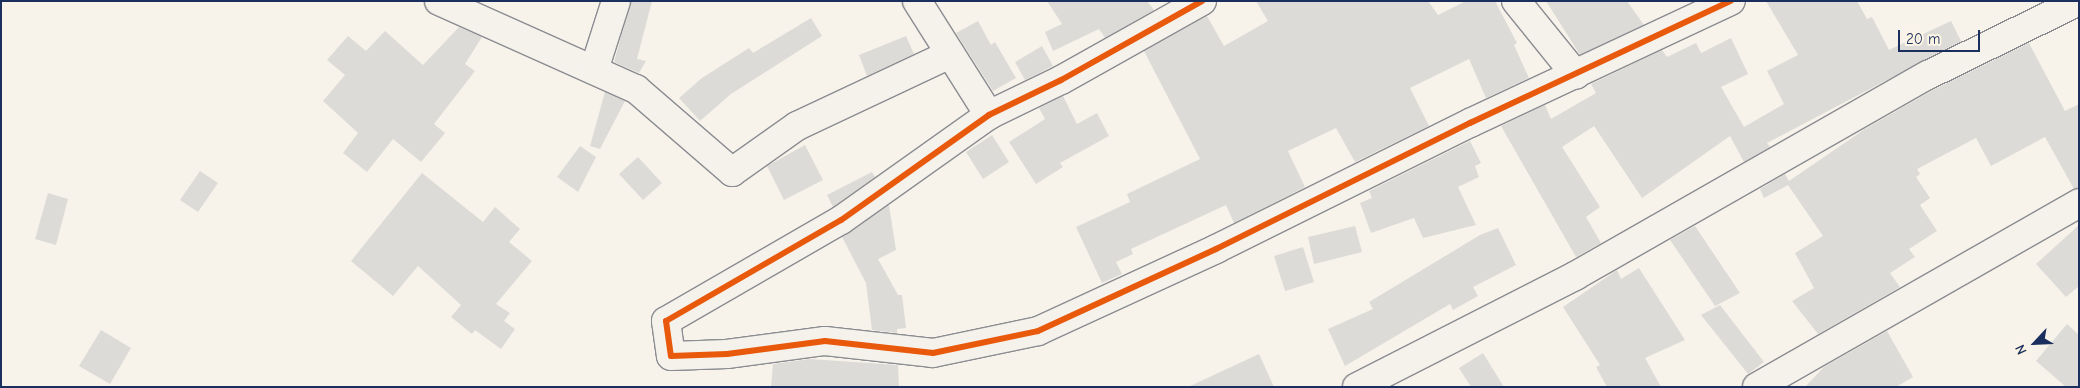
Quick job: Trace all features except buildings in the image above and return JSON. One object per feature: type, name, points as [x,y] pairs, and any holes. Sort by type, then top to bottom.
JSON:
[{"type":"street","points":[[439,1],[636,89],[732,172],[797,126],[950,54]]},
{"type":"street","points":[[594,70],[616,1]]},
{"type":"street","points":[[917,1],[989,115]]},
{"type":"street","points":[[1202,1],[1060,80],[989,115],[841,220],[666,321],[670,356],[727,354],[825,341],[933,353],[1038,331],[1216,249],[1470,122],[1576,75],[1730,1]]},
{"type":"street","points":[[1516,1],[1576,75]]},
{"type":"street","points":[[1357,387],[1575,276],[1928,75],[2079,2]]},
{"type":"street","points":[[1764,385],[2079,203]]},
{"type":"cycle path","points":[[1202,1],[1061,80],[989,115],[841,220],[666,321],[671,356],[727,354],[825,341],[933,353],[1038,331],[1216,249],[1470,123],[1731,1]]}]
